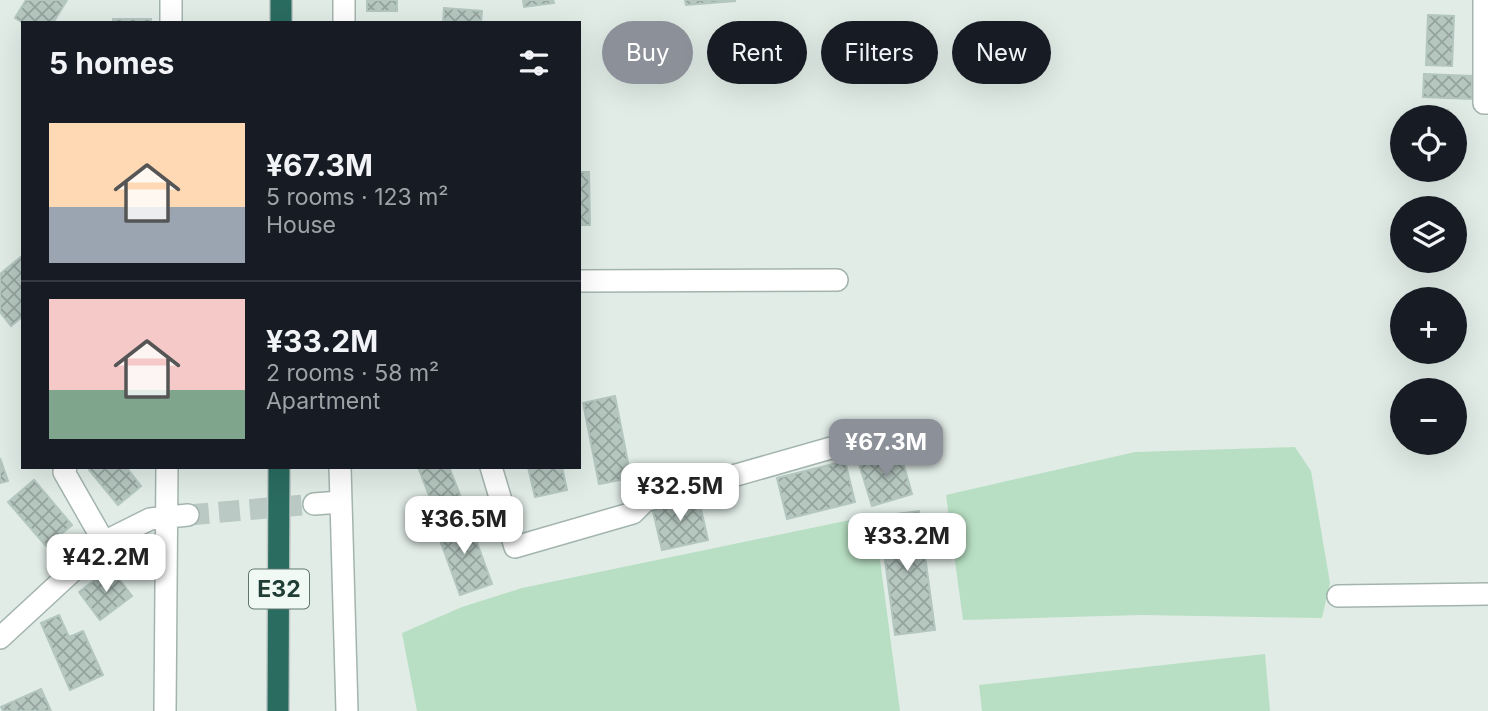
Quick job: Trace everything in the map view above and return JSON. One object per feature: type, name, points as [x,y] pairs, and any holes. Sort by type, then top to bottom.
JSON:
[{"type":"highway","points":[[281,0],[281,21]]},
{"type":"highway","name":"E32","points":[[278,711],[279,469]]},
{"type":"street","points":[[171,0],[171,21]]},
{"type":"street","points":[[344,0],[344,21]]},
{"type":"street","points":[[1484,0],[1485,103],[1488,103]]},
{"type":"street","points":[[581,281],[837,280]]},
{"type":"street","points":[[492,469],[515,547],[633,513],[645,501],[866,438]]},
{"type":"street","points":[[65,469],[64,472],[104,542]]},
{"type":"street","points":[[165,711],[177,516],[167,469]]},
{"type":"street","points":[[341,469],[347,711]]},
{"type":"street","points":[[314,504],[340,502]]},
{"type":"street","points":[[0,638],[104,542],[150,519],[177,516]]},
{"type":"street","points":[[1338,596],[1488,594]]},
{"type":"green space","points":[[1295,447],[1311,471],[1330,583],[1322,618],[1141,615],[963,620],[946,495],[1135,452]]},
{"type":"green space","points":[[874,515],[900,711],[417,711],[402,633],[462,607],[522,588]]},
{"type":"green space","points":[[1265,654],[1270,711],[982,711],[979,685]]},
{"type":"building","points":[[26,0],[67,0],[54,21],[21,22],[15,18]]},
{"type":"building","points":[[367,0],[397,0],[397,11],[367,11]]},
{"type":"building","points":[[523,0],[553,0],[554,3],[524,7]]},
{"type":"building","points":[[685,0],[735,0],[735,1],[686,5]]},
{"type":"building","points":[[444,8],[482,11],[481,21],[443,21]]},
{"type":"building","points":[[1428,15],[1454,16],[1452,66],[1426,65]]},
{"type":"building","points":[[113,19],[151,19],[151,21]]},
{"type":"building","points":[[1424,74],[1472,76],[1472,99],[1423,97]]},
{"type":"building","points":[[581,172],[589,172],[590,225],[581,225]]},
{"type":"building","points":[[21,257],[21,318],[11,326],[0,312],[0,274]]},
{"type":"building","points":[[615,396],[631,478],[599,484],[583,403]]},
{"type":"building","points":[[900,452],[912,494],[872,506],[859,464]]},
{"type":"building","points":[[0,458],[8,481],[0,483]]},
{"type":"building","points":[[845,461],[855,502],[787,519],[777,478]]},
{"type":"building","points":[[128,469],[141,486],[118,505],[89,470]]},
{"type":"building","points":[[419,469],[450,469],[464,505],[437,516]]},
{"type":"building","points":[[528,469],[562,469],[567,490],[535,497]]},
{"type":"building","points":[[34,480],[72,525],[46,546],[8,502]]},
{"type":"building","points":[[698,496],[708,540],[662,550],[652,507]]},
{"type":"building","points":[[919,511],[935,630],[895,635],[879,516]]},
{"type":"building","points":[[468,518],[492,584],[460,595],[436,529]]},
{"type":"building","points":[[111,568],[132,596],[100,620],[79,592]]},
{"type":"building","points":[[59,615],[69,637],[83,631],[103,675],[70,690],[41,623]]},
{"type":"building","points":[[41,689],[51,711],[3,711],[1,707]]},
{"type":"tunnel","points":[[188,515],[314,504]]}]
